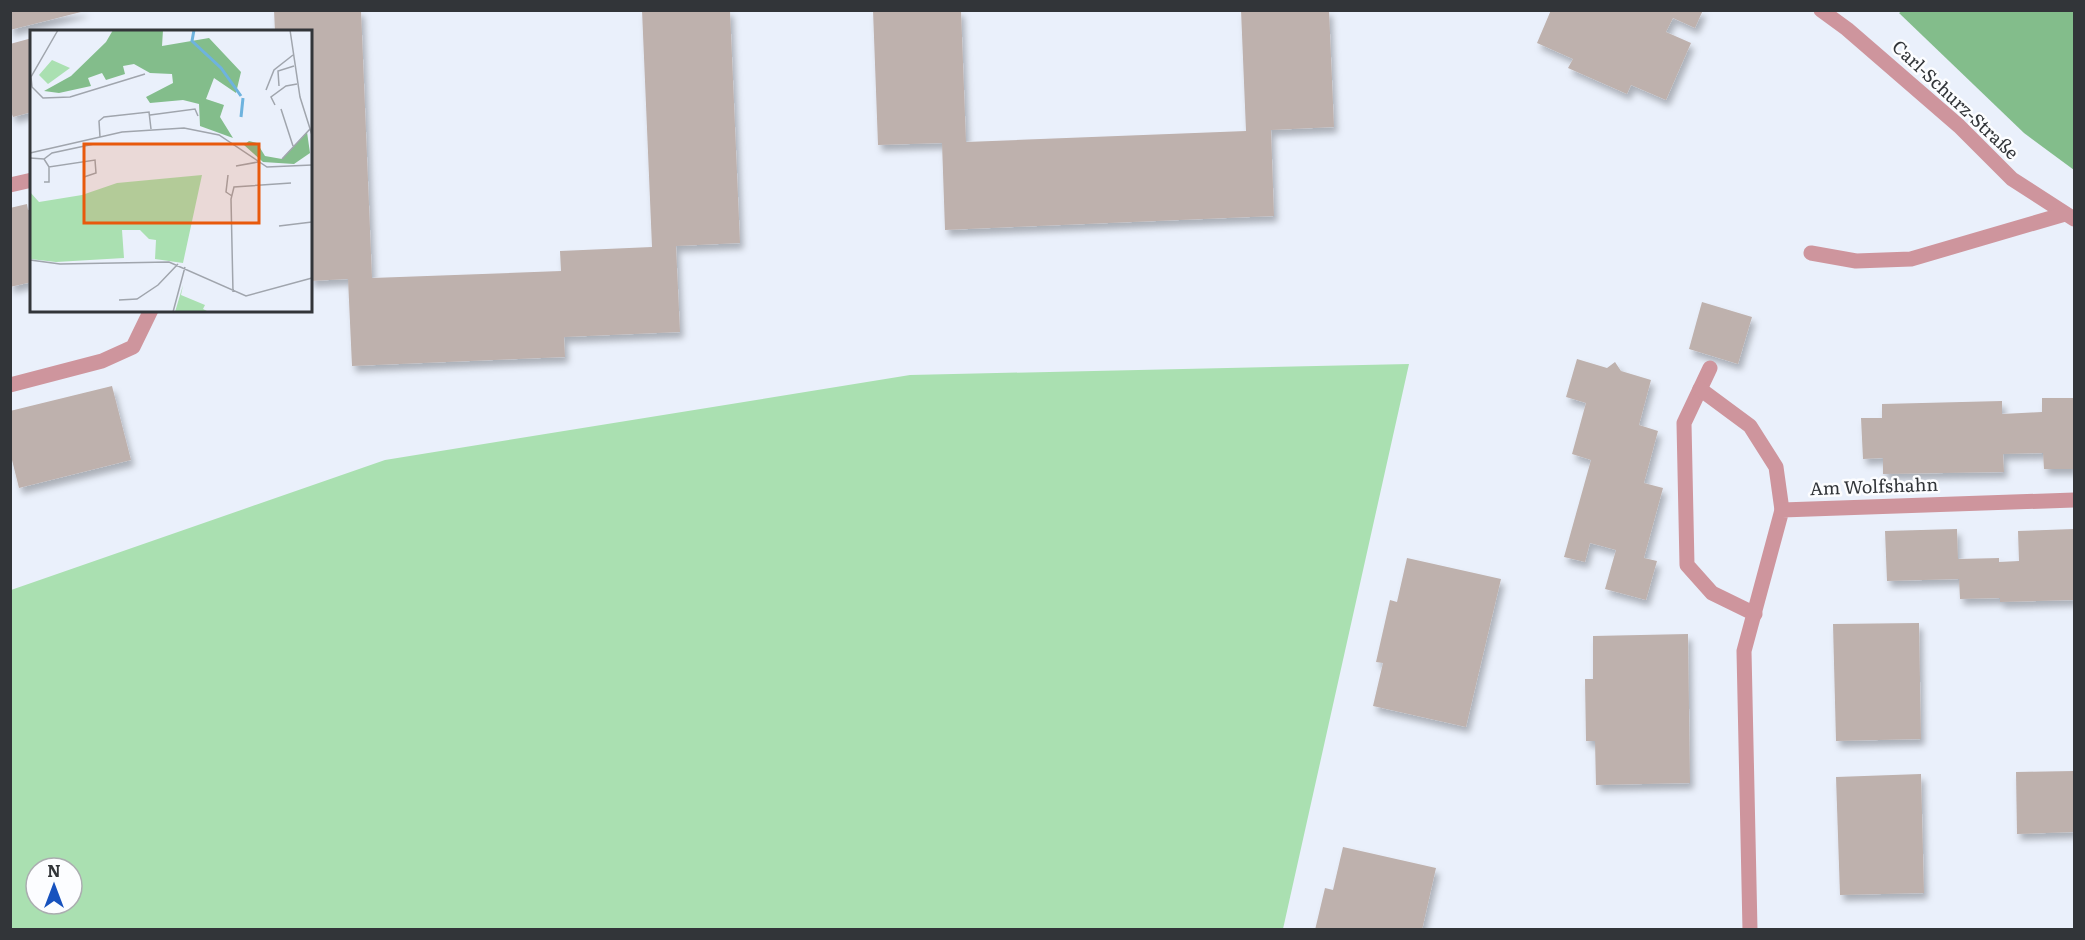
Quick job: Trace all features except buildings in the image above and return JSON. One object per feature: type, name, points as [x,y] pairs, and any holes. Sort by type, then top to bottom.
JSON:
[{"type":"street","name":"Carl-Schurz-Straße","points":[[1821,10],[1847,29],[1959,126],[2012,179],[2070,217]]},
{"type":"street","points":[[10,185],[30,180]]},
{"type":"street","name":"Carl-Schurz-Straße","points":[[1811,253],[1856,261],[1911,259],[2070,217]]},
{"type":"street","points":[[10,384],[102,361],[133,346],[149,312]]},
{"type":"street","points":[[1710,368],[1684,423],[1687,565],[1712,593],[1755,614]]},
{"type":"street","points":[[1700,389],[1750,426],[1776,467],[1782,510],[1744,651],[1750,930]]},
{"type":"street","name":"Am Wolfshahn","points":[[1782,510],[2074,500]]},
{"type":"green space","points":[[1902,11],[2073,11],[2074,170],[2024,133],[1899,13]]},
{"type":"green space","points":[[1409,364],[1283,929],[11,929],[11,590],[385,460],[910,375]]}]
